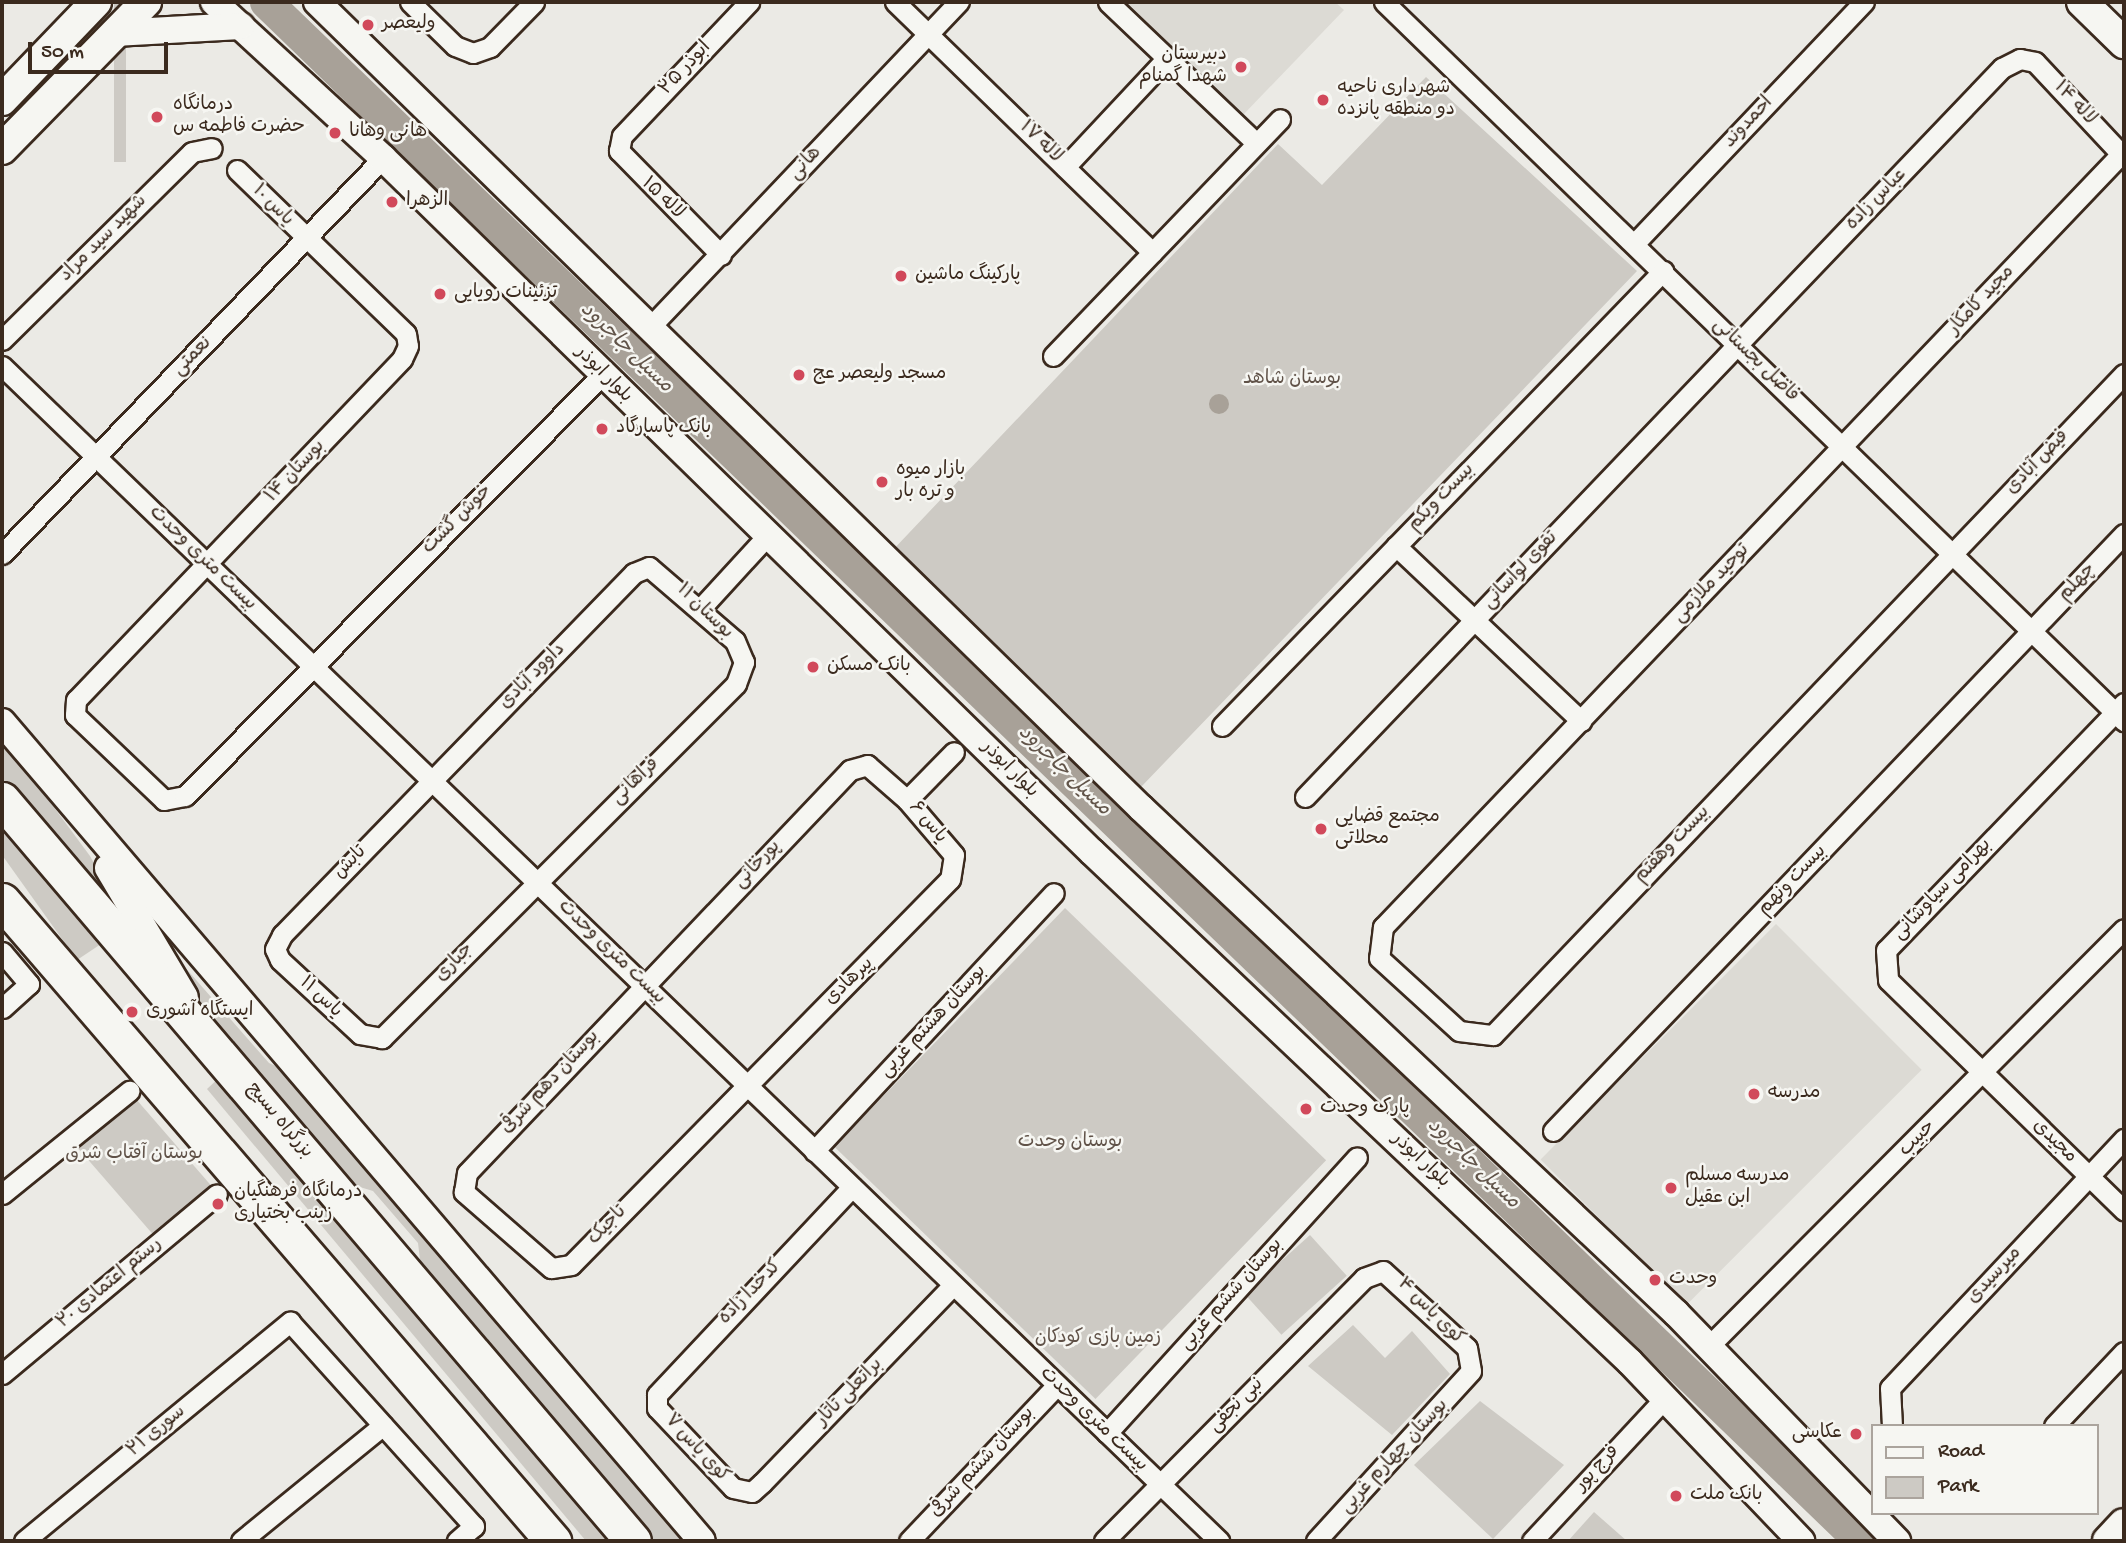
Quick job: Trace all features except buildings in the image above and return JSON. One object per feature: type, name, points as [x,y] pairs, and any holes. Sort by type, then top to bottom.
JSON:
[{"type":"highway","name":"بزرگراه بسیج","points":[[2,800],[215,1046],[634,1541]]},
{"type":"highway","points":[[2,901],[553,1541]]},
{"type":"main road","points":[[2,149],[146,2]]},
{"type":"main road","name":"بلوار ابوذر","points":[[214,2],[383,158],[766,537],[1665,1398],[1801,1541]]},
{"type":"main road","points":[[317,2],[652,325],[1131,799],[1709,1346],[1870,1513]]},
{"type":"main road","points":[[2082,2],[2124,43]]},
{"type":"main road","points":[[6,88],[90,5]]},
{"type":"main road","points":[[114,33],[240,26]]},
{"type":"main road","points":[[2,722],[702,1541]]},
{"type":"main road","points":[[71,805],[215,1046]]},
{"type":"main road","points":[[1872,1515],[1897,1541]]},
{"type":"main road","points":[[2108,1541],[2124,1524]]},
{"type":"street","points":[[410,2],[455,47],[473,53],[490,47],[534,2]]},
{"type":"street","name":"ابوذر ۲۵","points":[[622,136],[749,2]]},
{"type":"street","name":"لاله ۱۷","points":[[895,2],[1152,252]]},
{"type":"street","name":"هانی","points":[[652,325],[960,2]]},
{"type":"street","points":[[1108,2],[1256,143]]},
{"type":"street","name":"فاضل بجستانی","points":[[1384,2],[2032,632],[2121,712]]},
{"type":"street","name":"احمدوند","points":[[1634,244],[1864,2]]},
{"type":"street","points":[[1065,167],[1167,58]]},
{"type":"street","name":"لاله ۱۴","points":[[2020,59],[2035,62],[2122,155]]},
{"type":"street","name":"عباس زاده","points":[[1738,345],[2002,68],[2020,59]]},
{"type":"street","points":[[1053,356],[1280,118]]},
{"type":"street","name":"لاله ۱۵","points":[[622,136],[619,151],[628,167],[721,255]]},
{"type":"street","name":"شهید سید مراد","points":[[2,340],[192,152],[212,148]]},
{"type":"street","name":"مجید کامکار","points":[[1843,447],[2122,155]]},
{"type":"street","name":"نعمتی","points":[[2,554],[307,241],[383,158]]},
{"type":"street","name":"یاس ۱۰","points":[[237,170],[307,241]]},
{"type":"street","name":"بوستان ۱۴","points":[[76,700],[209,566],[408,346],[406,334],[307,241]]},
{"type":"street","name":"بیست ویکم","points":[[1222,726],[1663,271]]},
{"type":"street","name":"تقوی لواسانی","points":[[1305,797],[1738,345]]},
{"type":"street","name":"بیست متری وحدت","points":[[2,366],[1219,1541]]},
{"type":"street","name":"خوش گشت","points":[[76,700],[75,715],[164,800],[176,802],[603,374]]},
{"type":"street","name":"فیض آبادی","points":[[1951,553],[2124,374]]},
{"type":"street","name":"توحید ملازمی","points":[[1379,958],[1383,928],[1843,447]]},
{"type":"street","name":"چهلم","points":[[2032,632],[2124,534]]},
{"type":"street","points":[[701,608],[766,537]]},
{"type":"street","points":[[1396,546],[1581,721]]},
{"type":"street","name":"بیست وهفتم","points":[[1379,958],[1459,1031],[1493,1035],[1951,553]]},
{"type":"street","name":"بوستان ۱۱","points":[[634,573],[649,567],[664,573],[735,641],[744,662],[736,684]]},
{"type":"street","name":"داوود آبادی","points":[[431,780],[634,573]]},
{"type":"street","name":"بیست ونهم","points":[[1553,1131],[2032,632]]},
{"type":"street","name":"فراهانی","points":[[536,879],[736,684]]},
{"type":"street","name":"بهرامی سیاوشانی","points":[[1983,1075],[1888,980],[1886,950],[2121,712]]},
{"type":"street","points":[[907,800],[954,752]]},
{"type":"street","name":"پورخانی","points":[[643,985],[850,770],[867,765],[881,773]]},
{"type":"street","name":"یاس ۶","points":[[881,773],[954,855],[950,879]]},
{"type":"street","name":"تابش","points":[[275,949],[431,780]]},
{"type":"street","name":"جباری","points":[[372,1041],[382,1038],[536,879]]},
{"type":"street","name":"پیرهادی","points":[[746,1082],[950,879]]},
{"type":"street","name":"بوستان هشتم غربی","points":[[814,1151],[1054,893]]},
{"type":"street","name":"حبیب","points":[[1709,1346],[1983,1075],[2124,929]]},
{"type":"street","name":"یاس ۱۱","points":[[275,949],[280,960],[372,1041]]},
{"type":"street","points":[[2,952],[29,984],[7,1004]]},
{"type":"street","name":"بوستان دهم شرقی","points":[[462,1183],[643,985]]},
{"type":"street","name":"مجیدی","points":[[1983,1075],[2124,1210]]},
{"type":"street","name":"تاجیک","points":[[462,1183],[474,1200],[551,1268],[561,1270],[746,1082]]},
{"type":"street","points":[[2,1194],[129,1091]]},
{"type":"street","name":"میرسیدی","points":[[1890,1424],[1890,1388],[2124,1139]]},
{"type":"street","name":"بوستان ششم غربی","points":[[1107,1433],[1357,1157]]},
{"type":"street","name":"کدخدا زاده","points":[[655,1401],[852,1187]]},
{"type":"street","name":"رستم اعتمادی ۲۰","points":[[2,1374],[218,1194]]},
{"type":"street","name":"کوی یاس ۴","points":[[1370,1272],[1396,1276],[1468,1348],[1471,1371]]},
{"type":"street","name":"نبی نجفی","points":[[1104,1541],[1370,1272]]},
{"type":"street","name":"براتعلی تاتار","points":[[741,1493],[762,1483],[953,1285]]},
{"type":"street","name":"سوری ۲۱","points":[[24,1541],[289,1322],[383,1425]]},
{"type":"street","points":[[2056,1424],[2124,1352]]},
{"type":"street","name":"بوستان چهارم غربی","points":[[1316,1541],[1471,1371]]},
{"type":"street","name":"بوستان ششم شرقی","points":[[909,1541],[1057,1385]]},
{"type":"street","name":"فرج پور","points":[[1532,1541],[1665,1398]]},
{"type":"street","name":"کوی یاس ۷","points":[[655,1401],[741,1493]]},
{"type":"street","points":[[241,1541],[383,1425],[474,1526],[457,1541]]},
{"type":"shaded area","name":"دبیرستان شهدا گمنام","points":[[1125,2],[1335,2],[1344,10],[1243,115]]},
{"type":"shaded area","points":[[1219,394],[1226,397],[1229,404],[1226,411],[1219,414],[1212,411],[1209,404],[1212,397]]},
{"type":"shaded area","points":[[1776,924],[1922,1070],[1686,1305],[1541,1159]]},
{"type":"green space","points":[[114,2],[126,2],[126,162],[114,162]]},
{"type":"green space","name":"بوستان شاهد","points":[[1426,77],[1637,271],[1141,787],[890,553],[1278,144],[1322,185]]},
{"type":"green space","points":[[2,737],[90,856],[130,930],[2,779]]},
{"type":"green space","points":[[2,821],[104,942],[77,960],[2,855]]},
{"type":"green space","points":[[132,907],[269,1063],[293,1074],[688,1541],[651,1541],[421,1268],[418,1243],[373,1191],[350,1184],[184,995]]},
{"type":"green space","name":"بوستان وحدت","points":[[1065,908],[1326,1160],[1095,1399],[834,1147]]},
{"type":"green space","points":[[221,1076],[617,1541],[586,1541],[207,1089]]},
{"type":"green space","name":"بوستان آفتاب شرق","points":[[129,1091],[218,1193],[160,1243],[72,1141]]},
{"type":"green space","points":[[1310,1235],[1347,1276],[1281,1335],[1245,1294]]},
{"type":"green space","points":[[1353,1325],[1385,1358],[1412,1331],[1450,1374],[1392,1435],[1308,1366]]},
{"type":"green space","points":[[1480,1401],[1564,1465],[1493,1539],[1414,1465]]},
{"type":"green space","points":[[1594,1512],[1627,1541],[1568,1541]]},
{"type":"waterway","name":"مسیل جاجرود","points":[[266,2],[1861,1541]]},
{"type":"place","name":"ولیعصر","points":[[368,25]]},
{"type":"place","name":"دبیرستان شهدا گمنام","points":[[1241,67]]},
{"type":"place","name":"شهرداری ناحیه دو منطقه پانزده","points":[[1323,100]]},
{"type":"place","name":"درمانگاه حضرت فاطمه س","points":[[157,117]]},
{"type":"place","name":"هانی وهانا","points":[[335,133]]},
{"type":"place","name":"الزهرا","points":[[392,202]]},
{"type":"place","name":"پارکینگ ماشین","points":[[901,276]]},
{"type":"place","name":"تزئینات رویایی","points":[[440,294]]},
{"type":"place","name":"مسجد ولیعصر عج","points":[[799,375]]},
{"type":"place","name":"بانک پاسارگاد","points":[[602,429]]},
{"type":"place","name":"بازار میوه و تره بار","points":[[882,482]]},
{"type":"place","name":"بانک مسکن","points":[[813,667]]},
{"type":"place","name":"مجتمع قضایی محلاتی","points":[[1321,829]]},
{"type":"place","name":"ایستگاه آشوری","points":[[132,1012]]},
{"type":"place","name":"مدرسه","points":[[1754,1094]]},
{"type":"place","name":"پارک وحدت","points":[[1306,1109]]},
{"type":"place","name":"مدرسه مسلم ابن عقیل","points":[[1671,1188]]},
{"type":"place","name":"درمانگاه فرهنگیان زینب بختیاری","points":[[218,1204]]},
{"type":"place","name":"وحدت","points":[[1655,1280]]},
{"type":"place","name":"عکاسى","points":[[1856,1434]]},
{"type":"place","name":"بانک ملت","points":[[1676,1496]]},
{"type":"park label","name":"زمین بازی کودکان","points":[[1098,1339]]}]
